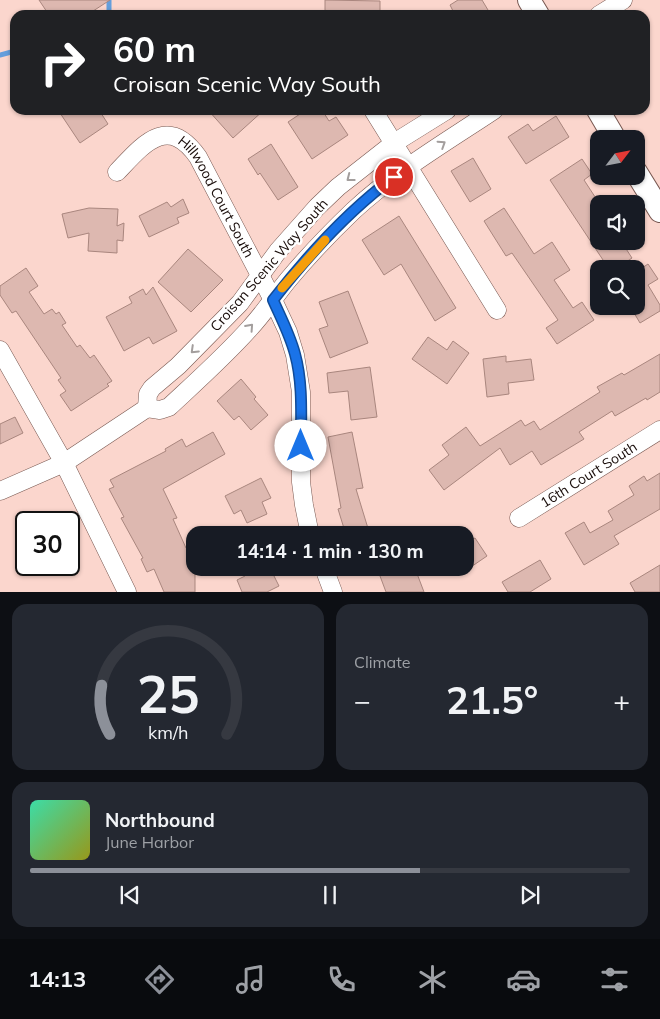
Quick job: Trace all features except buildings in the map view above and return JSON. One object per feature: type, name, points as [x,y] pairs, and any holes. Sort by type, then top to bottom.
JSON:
[{"type":"main road","points":[[601,115],[610,130]]},
{"type":"main road","points":[[644,185],[660,211]]},
{"type":"street","points":[[607,10],[622,0]]},
{"type":"street","points":[[376,115],[497,310]]},
{"type":"street","name":"Croisan Scenic Way South","points":[[439,115],[394,143],[338,187],[317,207],[278,251],[240,303],[178,366],[152,388],[148,394],[147,408],[160,410],[169,407],[223,356],[251,327],[289,279],[352,212],[379,188],[486,115]]},
{"type":"street","name":"Hillwood Court South","points":[[117,172],[146,143],[152,139],[162,137],[174,136],[189,144],[198,156],[273,300],[296,355],[301,392],[301,482],[308,526]]},
{"type":"street","points":[[0,350],[64,463],[126,592]]},
{"type":"street","points":[[1,491],[64,463],[147,408]]},
{"type":"street","name":"16th Court South","points":[[519,518],[660,430]]},
{"type":"street","points":[[327,576],[334,592]]},
{"type":"waterway","points":[[109,0],[109,10]]},
{"type":"waterway","points":[[0,55],[10,52]]},
{"type":"slow traffic","points":[[282,288],[325,240]]},
{"type":"route","points":[[301,446],[301,392],[296,355],[273,300],[289,279],[352,212],[394,177]]}]
